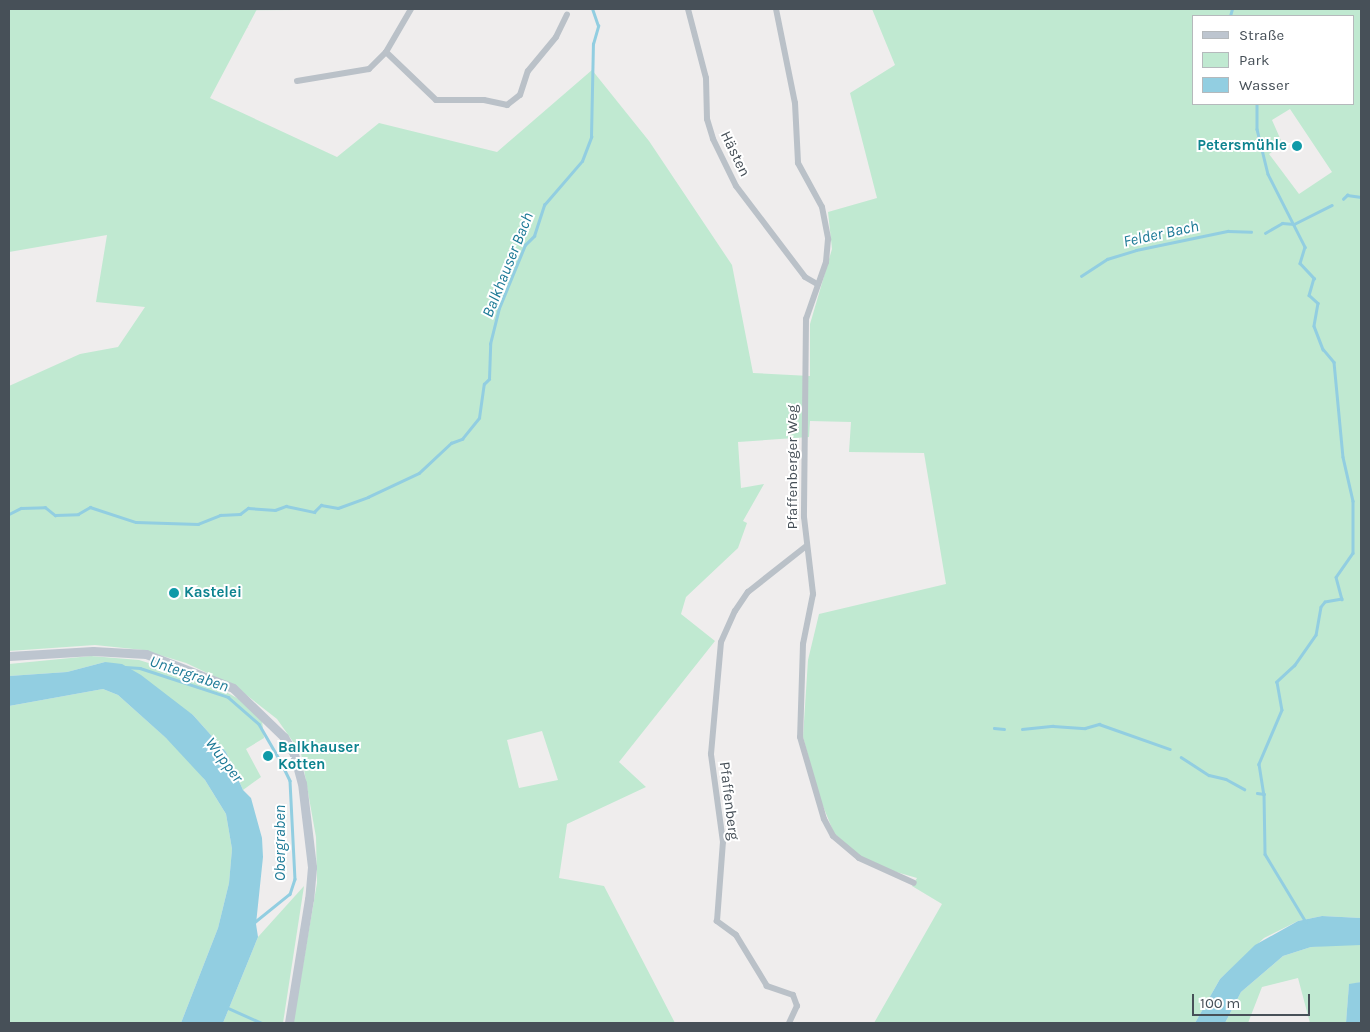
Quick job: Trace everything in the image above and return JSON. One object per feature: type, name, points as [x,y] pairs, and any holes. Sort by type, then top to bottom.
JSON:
[{"type":"main road","points":[[9,656],[102,651],[146,654],[233,688],[284,737],[294,754],[302,783],[312,867],[310,899],[289,1023]]},
{"type":"street","points":[[297,80],[362,72],[386,52],[411,9]]},
{"type":"street","name":"Hästen","points":[[688,9],[706,78],[707,119],[713,138],[736,186],[805,277],[817,284]]},
{"type":"street","name":"Pfaffenberger Weg","points":[[776,9],[794,104],[797,157],[804,177],[820,203],[828,230],[827,256],[806,319],[805,547],[811,558],[813,594],[803,644],[800,737],[819,802],[833,836],[846,848],[878,869],[914,883]]},
{"type":"street","points":[[386,52],[436,100],[484,100],[507,105],[520,95],[528,71],[556,37],[567,14]]},
{"type":"street","name":"Pfaffenberg","points":[[789,1023],[797,1006],[793,995],[767,986],[736,935],[717,922],[723,842],[711,754],[721,642],[735,611],[748,592],[805,547]]},
{"type":"green space","points":[[9,9],[257,9],[210,98],[337,157],[379,123],[497,152],[592,70],[649,141],[732,265],[753,373],[810,376],[810,324],[832,249],[828,212],[877,198],[850,93],[895,65],[872,9],[1361,9],[1361,918],[1322,916],[1298,921],[1264,938],[1220,979],[1195,1023],[874,1023],[942,904],[912,886],[917,878],[886,869],[858,855],[834,833],[820,799],[803,737],[808,660],[819,614],[946,584],[924,453],[849,452],[851,422],[810,421],[809,437],[738,442],[741,488],[764,484],[743,521],[747,523],[738,548],[686,597],[681,614],[715,641],[619,762],[646,787],[567,824],[559,878],[604,886],[675,1023],[293,1023],[317,883],[316,837],[301,753],[277,719],[235,686],[186,663],[143,650],[95,645],[9,651],[9,386],[80,354],[118,347],[145,307],[96,302],[107,235],[9,252]],"holes":[[[1290,109],[1332,172],[1299,194],[1269,154],[1283,145],[1272,120]],[[542,731],[558,780],[519,788],[507,740]]]},
{"type":"green space","points":[[91,656],[139,660],[206,681],[246,703],[262,720],[264,738],[246,749],[261,777],[243,790],[226,752],[193,715],[105,662],[67,672],[9,676],[9,664]]},
{"type":"green space","points":[[103,689],[118,695],[183,753],[205,780],[226,814],[232,849],[229,883],[218,928],[181,1023],[9,1023],[9,706]]},
{"type":"green space","points":[[304,886],[283,1023],[223,1023],[258,937]]},
{"type":"green space","points":[[1352,943],[1361,945],[1361,982],[1349,985],[1346,1023],[1310,1023],[1298,978],[1262,987],[1248,1023],[1225,1023],[1241,992],[1283,956],[1311,947]]},
{"type":"water","name":"Wupper","points":[[105,662],[122,664],[141,675],[193,715],[226,752],[243,790],[251,798],[262,838],[263,857],[256,924],[258,937],[223,1023],[181,1023],[218,928],[229,883],[232,849],[226,814],[205,780],[166,738],[118,695],[103,689],[9,706],[9,676],[67,672]]},
{"type":"water","points":[[1322,916],[1361,918],[1361,945],[1311,947],[1283,956],[1241,992],[1225,1023],[1195,1023],[1220,979],[1255,945],[1298,921]]},
{"type":"water","points":[[1361,982],[1361,1023],[1346,1023],[1349,984]]},
{"type":"waterway","name":"Balkhauser Bach","points":[[9,514],[21,508],[45,507],[55,515],[78,514],[90,507],[136,522],[198,524],[220,515],[240,514],[248,508],[275,510],[286,506],[314,512],[321,505],[338,508],[368,497],[419,473],[451,443],[462,439],[479,418],[484,384],[489,379],[490,344],[499,308],[525,245],[534,236],[544,205],[582,161],[591,137],[593,44],[598,26],[592,9]]},
{"type":"waterway","points":[[1230,15],[1232,9]]},
{"type":"waterway","points":[[1257,105],[1257,129],[1268,174],[1305,247],[1300,263],[1314,278],[1309,295],[1318,303],[1314,326],[1323,349],[1334,362],[1343,457],[1353,501],[1353,553],[1336,577],[1342,599],[1325,602],[1321,607],[1316,635],[1295,665],[1277,682],[1282,710],[1259,764],[1264,794],[1265,854],[1306,922]]},
{"type":"waterway","points":[[1343,199],[1347,195],[1361,197]]},
{"type":"waterway","points":[[1265,233],[1282,223],[1294,224],[1332,205]]},
{"type":"waterway","name":"Felder Bach","points":[[1081,276],[1107,259],[1136,250],[1228,231],[1251,232]]},
{"type":"waterway","name":"Obergraben","points":[[125,667],[140,668],[228,697],[259,724],[279,758],[290,781],[295,879],[290,894],[253,924]]},
{"type":"waterway","points":[[1022,729],[1053,726],[1085,728],[1099,724],[1170,749]]},
{"type":"waterway","points":[[994,728],[1004,729]]},
{"type":"waterway","points":[[1181,757],[1209,775],[1226,779],[1244,789]]},
{"type":"waterway","points":[[1257,793],[1264,794]]},
{"type":"waterway","points":[[228,1008],[262,1023]]},
{"type":"place","name":"Petersmühle","points":[[1297,146]]},
{"type":"place","name":"Kastelei","points":[[174,593]]},
{"type":"place","name":"Balkhauser Kotten","points":[[268,756]]},
{"type":"water label","name":"Untergraben","points":[[189,674]]}]
